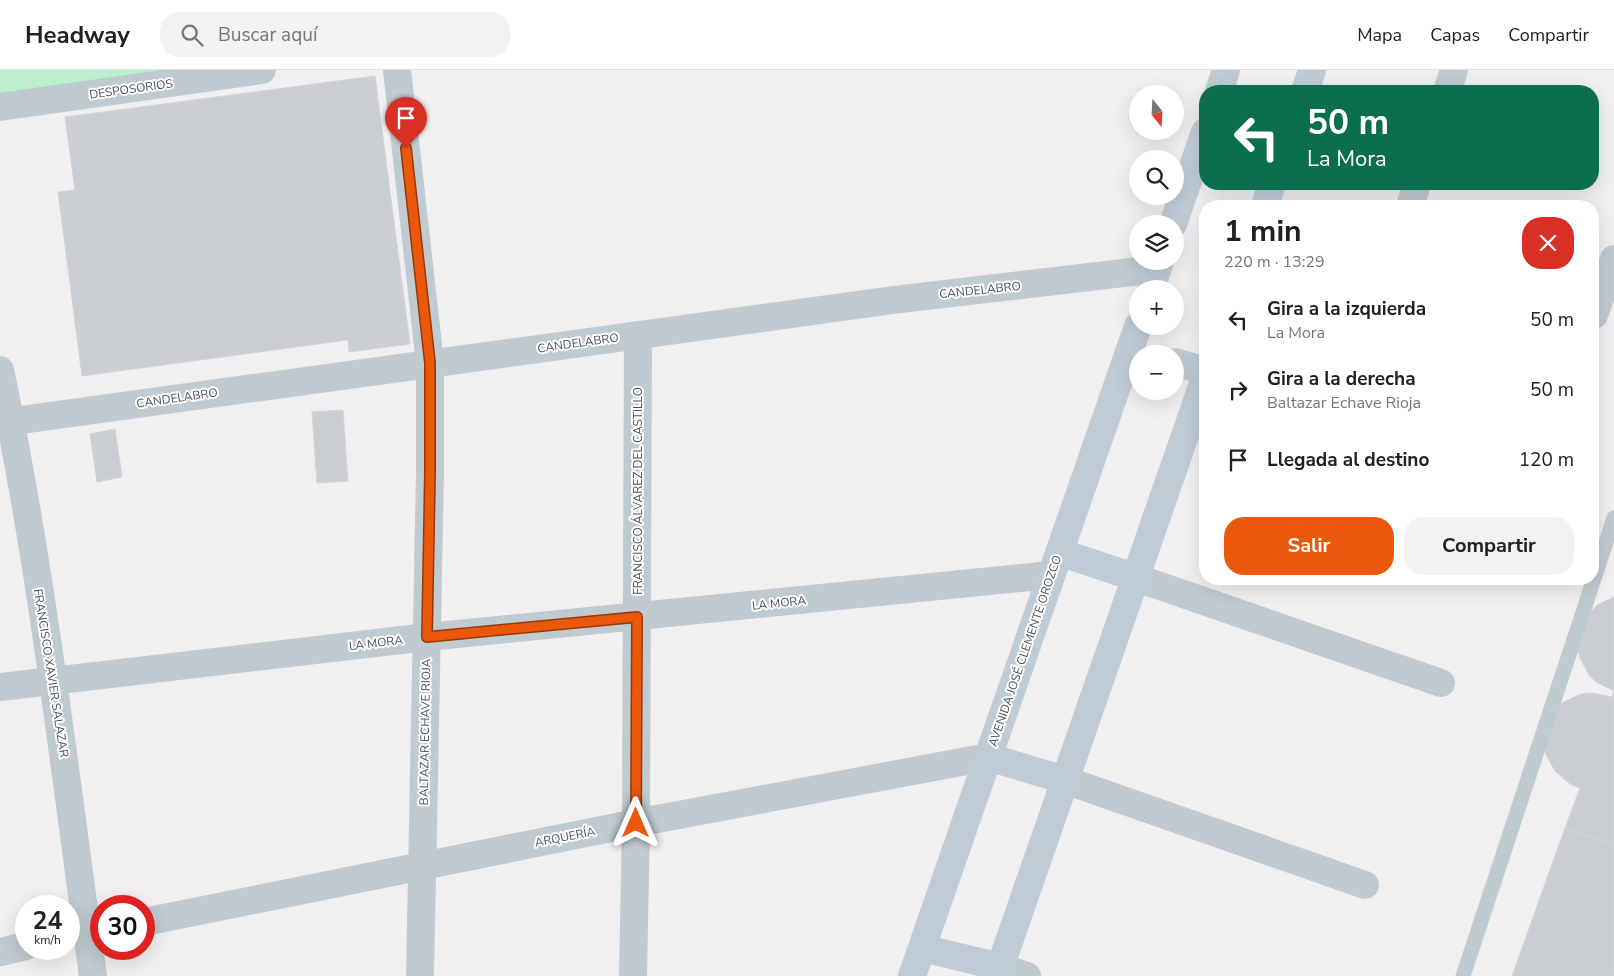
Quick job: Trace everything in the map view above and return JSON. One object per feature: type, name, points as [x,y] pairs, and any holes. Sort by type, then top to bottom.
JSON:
[{"type":"street","name":"DESPOSORIOS","points":[[0,107],[262,70]]},
{"type":"street","name":"BALTAZAR ECHAVE RIOJA","points":[[397,70],[430,363],[430,472],[420,976]]},
{"type":"street","points":[[1221,85],[1226,70]]},
{"type":"street","points":[[1307,85],[1312,70]]},
{"type":"street","points":[[1449,85],[1454,70]]},
{"type":"street","points":[[1176,215],[1199,149]]},
{"type":"street","points":[[1599,301],[1614,259]]},
{"type":"street","name":"CANDELABRO","points":[[5,422],[893,300],[1156,273]]},
{"type":"street","name":"FRANCISCO ÁLVAREZ DEL CASTILLO","points":[[633,976],[636,823],[638,335]]},
{"type":"street","name":"AVENIDA JOSÉ CLEMENTE OROZCO","points":[[912,976],[1055,563],[1140,342]]},
{"type":"street","points":[[1184,365],[1199,369]]},
{"type":"street","name":"FRANCISCO XAVIER SALAZAR","points":[[0,370],[5,422],[54,681],[86,934],[94,976]]},
{"type":"street","points":[[999,971],[1199,395]]},
{"type":"street","points":[[1055,563],[1136,578],[1441,683]]},
{"type":"street","name":"LA MORA","points":[[0,687],[427,637],[637,617],[1055,563]]},
{"type":"street","points":[[988,757],[1065,780],[1365,885]]},
{"type":"street","name":"ARQUERÍA","points":[[155,920],[636,823],[988,757]]},
{"type":"street","points":[[922,948],[999,971],[1027,976]]},
{"type":"street","points":[[0,952],[15,949]]},
{"type":"lane","points":[[1599,563],[1614,518]]},
{"type":"lane","points":[[1463,976],[1592,585]]},
{"type":"green space","points":[[0,70],[218,70],[0,95]]},
{"type":"building","points":[[375,76],[410,344],[349,352],[348,340],[82,376],[58,192],[75,190],[65,117]]},
{"type":"building","points":[[343,410],[348,481],[317,483],[312,412]]},
{"type":"building","points":[[115,429],[122,477],[97,482],[90,434]]},
{"type":"building","points":[[1614,597],[1614,691],[1596,682],[1589,675],[1580,658],[1578,649],[1590,613],[1597,605]]},
{"type":"building","points":[[1614,691],[1614,845],[1565,828],[1580,788],[1570,784],[1555,771],[1546,755],[1544,745],[1555,709],[1562,703],[1581,694],[1592,693],[1612,697]]},
{"type":"building","points":[[1565,828],[1614,845],[1614,976],[1512,976]]},
{"type":"route","points":[[406,148],[430,363],[427,637],[637,617],[636,823]]}]
